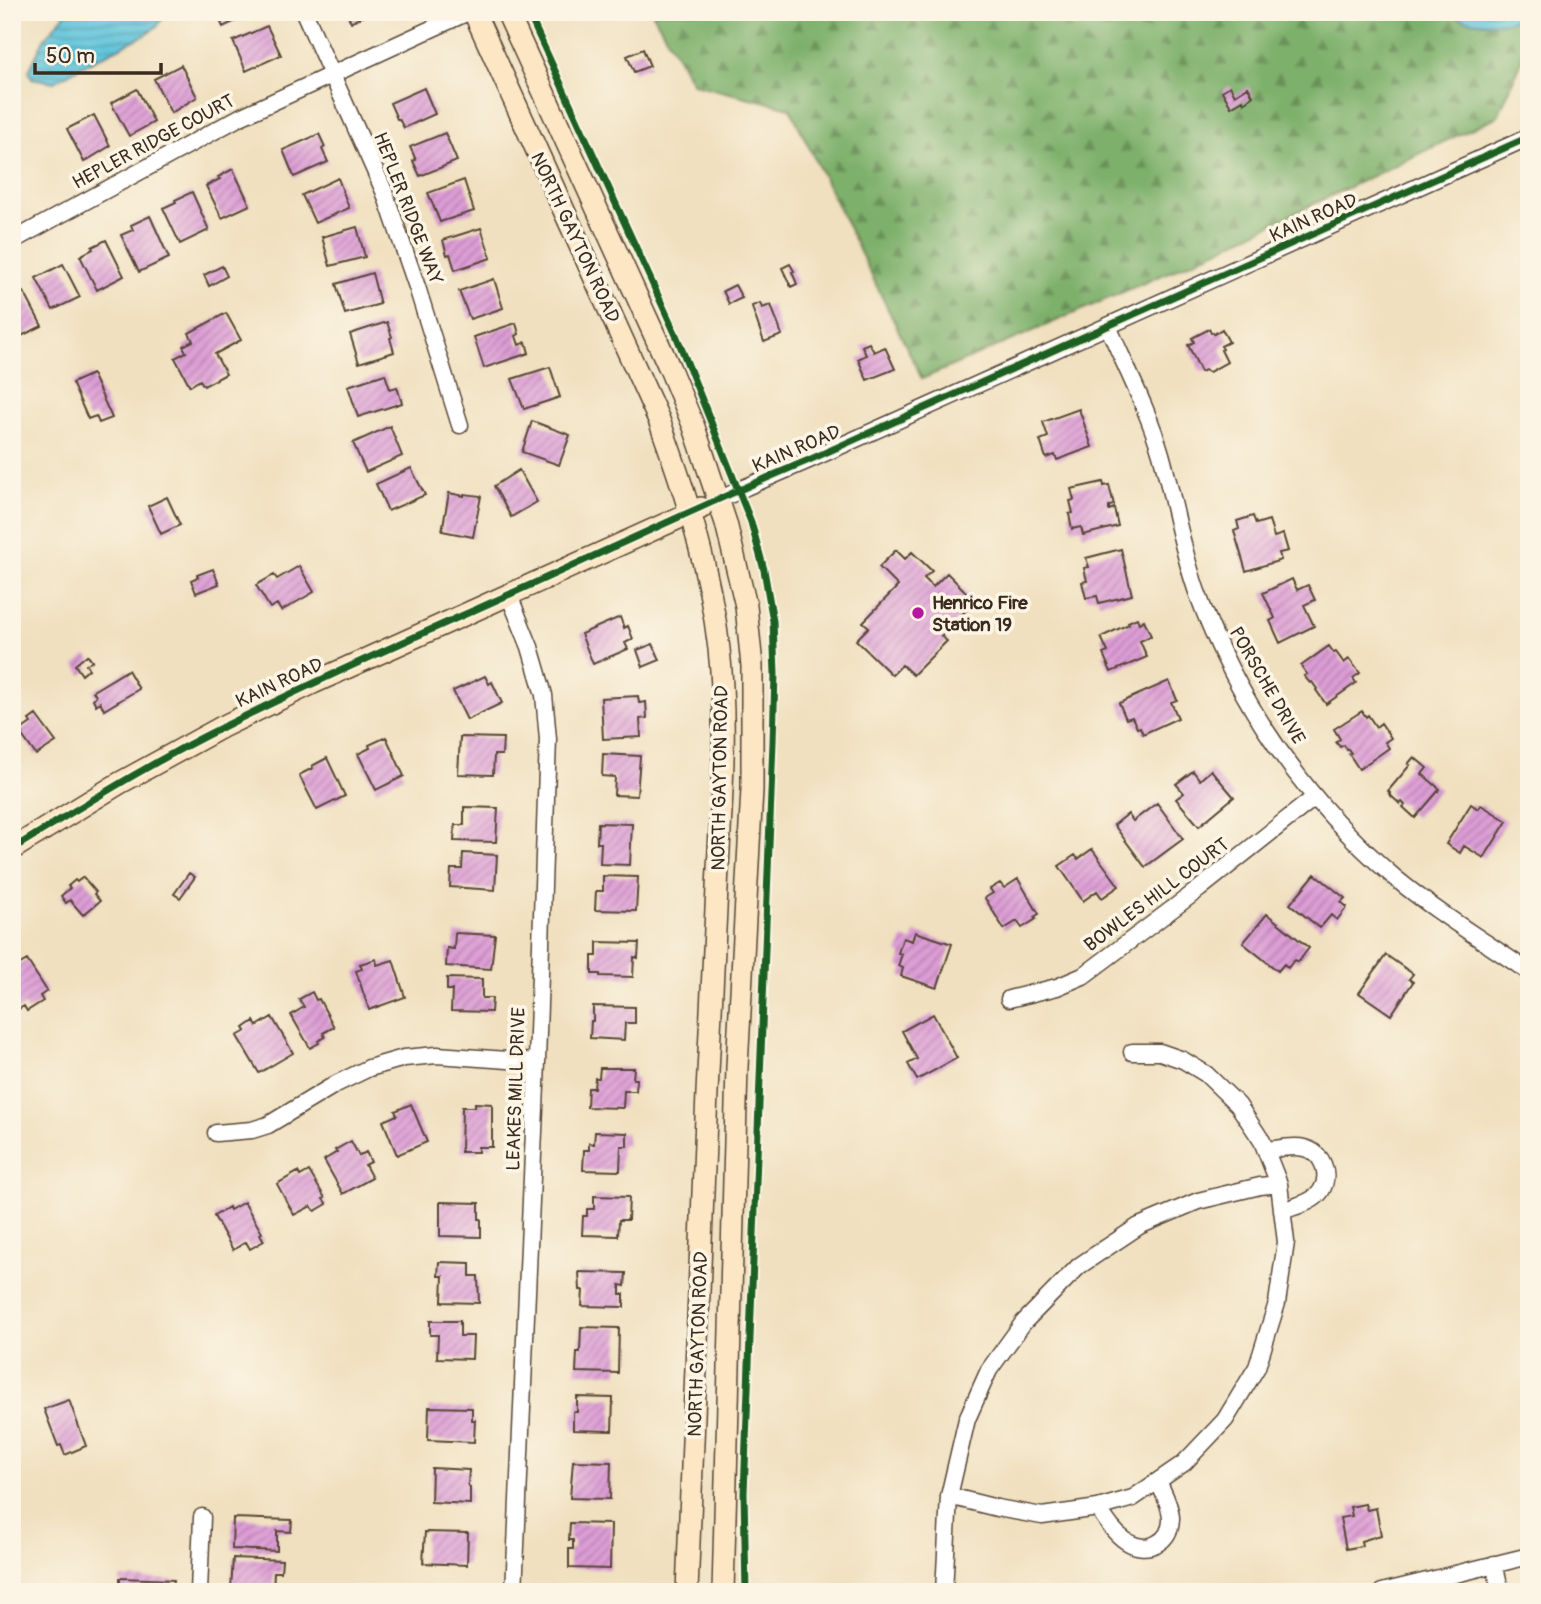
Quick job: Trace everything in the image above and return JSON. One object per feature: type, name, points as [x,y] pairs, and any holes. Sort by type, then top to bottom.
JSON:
[{"type":"main road","name":"NORTH GAYTON ROAD","points":[[471,12],[659,419],[699,543],[714,612],[722,695],[723,755],[687,1592]]},
{"type":"main road","name":"NORTH GAYTON ROAD","points":[[507,12],[694,426],[726,523],[746,606],[752,666],[753,728],[737,1068],[723,1592]]},
{"type":"main road","name":"KAIN ROAD","points":[[12,849],[118,784],[222,727],[313,683],[719,500]]},
{"type":"street","name":"HEPLER RIDGE WAY","points":[[304,12],[384,191],[460,425]]},
{"type":"street","name":"HEPLER RIDGE COURT","points":[[12,242],[240,117],[471,12]]},
{"type":"street","name":"KAIN ROAD","points":[[719,500],[1529,137]]},
{"type":"street","name":"PORSCHE DRIVE","points":[[1108,326],[1143,404],[1160,450],[1182,546],[1215,639],[1272,742],[1346,832],[1395,877],[1445,916],[1529,972]]},
{"type":"street","name":"LEAKES MILL DRIVE","points":[[509,595],[530,647],[544,695],[548,739],[514,1592]]},
{"type":"street","name":"BOWLES HILL COURT","points":[[1009,999],[1057,987],[1083,976],[1199,890],[1315,797]]},
{"type":"street","points":[[949,1496],[1042,1516],[1098,1508],[1133,1498],[1184,1463],[1225,1420],[1257,1367],[1277,1303],[1286,1242],[1279,1184],[1266,1150],[1238,1105],[1206,1073],[1183,1060],[1160,1052],[1132,1052]]},
{"type":"street","points":[[216,1133],[252,1130],[268,1125],[336,1084],[369,1068],[404,1058],[438,1055],[537,1062]]},
{"type":"street","points":[[1266,1150],[1303,1147],[1316,1152],[1323,1162],[1325,1178],[1320,1191],[1310,1201],[1282,1211]]},
{"type":"street","points":[[944,1592],[949,1496],[967,1419],[989,1370],[1023,1323],[1079,1266],[1139,1226],[1198,1201],[1279,1184]]},
{"type":"street","points":[[1098,1508],[1116,1534],[1139,1548],[1150,1547],[1164,1539],[1170,1527],[1169,1506],[1158,1481]]},
{"type":"street","points":[[199,1592],[202,1517]]},
{"type":"street","points":[[1382,1592],[1529,1556]]},
{"type":"street","points":[[1494,1564],[1501,1592]]},
{"type":"green space","points":[[652,12],[1445,12],[1525,16],[1529,12],[1529,44],[1498,116],[1190,263],[922,379],[790,108],[693,84]]},
{"type":"water","points":[[67,12],[164,12],[157,26],[147,34],[54,82],[32,78],[29,71],[44,39]]},
{"type":"water","points":[[1445,12],[1529,12],[1509,21],[1487,23],[1465,20]]},
{"type":"building","points":[[216,12],[254,12],[223,27]]},
{"type":"building","points":[[346,12],[372,12],[351,22]]},
{"type":"building","points":[[267,26],[281,55],[246,71],[233,41]]},
{"type":"building","points":[[643,49],[650,66],[634,72],[627,56]]},
{"type":"building","points":[[181,65],[197,97],[171,113],[154,79]]},
{"type":"building","points":[[1230,86],[1235,95],[1248,87],[1253,96],[1244,103],[1243,100],[1231,107],[1222,91]]},
{"type":"building","points":[[424,88],[435,114],[404,128],[390,103]]},
{"type":"building","points":[[137,89],[154,122],[129,136],[111,103]]},
{"type":"building","points":[[94,115],[110,146],[84,162],[67,129]]},
{"type":"building","points":[[445,133],[457,161],[420,176],[410,147]]},
{"type":"building","points":[[319,134],[328,162],[294,177],[283,150]]},
{"type":"building","points":[[233,169],[250,205],[222,218],[206,186]]},
{"type":"building","points":[[338,178],[349,208],[315,223],[302,195]]},
{"type":"building","points":[[464,180],[474,211],[440,222],[428,193]]},
{"type":"building","points":[[192,192],[209,230],[180,244],[163,208]]},
{"type":"building","points":[[150,216],[169,258],[139,272],[121,235],[133,230],[131,225]]},
{"type":"building","points":[[357,227],[365,257],[330,266],[322,237]]},
{"type":"building","points":[[481,228],[491,258],[455,270],[443,240]]},
{"type":"building","points":[[106,240],[124,276],[97,290],[80,256]]},
{"type":"building","points":[[63,264],[80,297],[53,310],[36,278]]},
{"type":"building","points":[[790,264],[797,284],[791,287],[782,268]]},
{"type":"building","points":[[222,266],[227,276],[209,286],[204,275]]},
{"type":"building","points":[[372,273],[380,304],[345,314],[336,284]]},
{"type":"building","points":[[494,279],[503,308],[470,319],[459,291]]},
{"type":"building","points":[[735,285],[742,298],[729,304],[723,291]]},
{"type":"building","points":[[24,292],[42,326],[13,340],[12,298]]},
{"type":"building","points":[[760,303],[762,308],[771,305],[782,335],[764,342],[752,306]]},
{"type":"building","points":[[226,313],[241,340],[215,354],[226,374],[204,386],[200,380],[190,386],[175,358],[186,352],[183,346],[193,341],[189,333]]},
{"type":"building","points":[[387,322],[394,352],[359,363],[350,334]]},
{"type":"building","points":[[516,323],[519,345],[526,342],[529,353],[484,368],[474,337]]},
{"type":"building","points":[[1209,329],[1214,334],[1222,329],[1229,342],[1221,346],[1227,362],[1209,372],[1201,372],[1188,345],[1194,342],[1192,338]]},
{"type":"building","points":[[869,343],[874,352],[885,347],[895,369],[867,380],[858,359],[866,355],[862,346]]},
{"type":"building","points":[[550,367],[560,397],[524,409],[512,379]]},
{"type":"building","points":[[92,374],[112,418],[99,423],[96,416],[88,419],[72,383]]},
{"type":"building","points":[[385,374],[390,389],[397,387],[402,403],[358,417],[348,386]]},
{"type":"building","points":[[1079,409],[1092,447],[1057,460],[1055,455],[1046,458],[1040,440],[1048,437],[1043,422]]},
{"type":"building","points":[[532,421],[570,435],[559,465],[522,452]]},
{"type":"building","points":[[390,426],[402,456],[366,472],[353,443]]},
{"type":"building","points":[[411,468],[425,495],[388,511],[376,484]]},
{"type":"building","points":[[519,470],[537,502],[511,517],[494,486]]},
{"type":"building","points":[[1103,482],[1104,486],[1109,485],[1114,505],[1109,506],[1109,510],[1114,508],[1118,526],[1083,535],[1081,527],[1072,529],[1069,514],[1073,513],[1070,501],[1074,500],[1071,489]]},
{"type":"building","points":[[449,493],[481,496],[473,537],[442,531]]},
{"type":"building","points":[[167,497],[180,525],[161,534],[148,506]]},
{"type":"building","points":[[1253,516],[1256,524],[1269,520],[1274,537],[1283,534],[1288,551],[1279,553],[1281,560],[1246,571],[1234,531],[1239,529],[1237,521]]},
{"type":"building","points":[[1121,549],[1132,595],[1099,603],[1097,596],[1086,598],[1082,582],[1087,581],[1084,568],[1089,567],[1086,558]]},
{"type":"building","name":"Henrico Fire Station 19","points":[[896,550],[905,559],[912,552],[932,571],[924,578],[933,587],[947,573],[975,601],[941,636],[947,641],[913,675],[902,665],[892,675],[856,640],[869,627],[863,622],[898,586],[879,567]]},
{"type":"building","points":[[299,566],[314,592],[281,611],[277,604],[270,608],[256,585],[274,575],[277,579]]},
{"type":"building","points":[[213,569],[219,584],[196,593],[191,580]]},
{"type":"building","points":[[1292,579],[1297,590],[1308,585],[1315,600],[1304,605],[1314,626],[1280,643],[1270,621],[1275,618],[1263,593]]},
{"type":"building","points":[[620,617],[624,628],[628,626],[633,639],[625,643],[628,649],[593,664],[581,634]]},
{"type":"building","points":[[1137,618],[1139,623],[1144,620],[1151,636],[1140,641],[1147,657],[1111,672],[1103,654],[1108,652],[1101,637]]},
{"type":"building","points":[[653,644],[660,660],[643,667],[637,650]]},
{"type":"building","points":[[1329,646],[1344,663],[1349,659],[1360,673],[1353,678],[1356,683],[1326,704],[1312,682],[1304,676],[1307,674],[1301,666]]},
{"type":"building","points":[[87,655],[92,661],[86,665],[89,669],[82,675],[75,665]]},
{"type":"building","points":[[128,670],[139,689],[104,710],[100,702],[96,705],[93,691]]},
{"type":"building","points":[[485,676],[489,684],[492,682],[502,703],[467,720],[453,691]]},
{"type":"building","points":[[1169,681],[1177,700],[1171,702],[1178,718],[1143,734],[1132,717],[1126,719],[1119,703]]},
{"type":"building","points":[[638,696],[639,703],[646,702],[647,718],[640,719],[641,737],[603,739],[601,698]]},
{"type":"building","points":[[1362,711],[1376,727],[1381,723],[1391,738],[1385,742],[1389,748],[1359,769],[1348,749],[1344,745],[1340,747],[1336,742],[1340,739],[1334,729]]},
{"type":"building","points":[[36,715],[56,742],[36,755],[21,730],[31,723],[29,720]]},
{"type":"building","points":[[386,737],[404,776],[376,790],[358,754]]},
{"type":"building","points":[[460,737],[503,738],[502,755],[494,755],[493,775],[458,774]]},
{"type":"building","points":[[603,754],[640,756],[637,796],[614,795],[615,777],[602,776]]},
{"type":"building","points":[[1414,757],[1427,768],[1422,774],[1440,789],[1415,818],[1403,807],[1405,805],[1402,802],[1400,804],[1388,791]]},
{"type":"building","points":[[327,758],[345,796],[317,810],[299,775]]},
{"type":"building","points":[[1211,770],[1234,797],[1199,826],[1176,799],[1184,793],[1176,784],[1193,771],[1200,780]]},
{"type":"building","points":[[1157,803],[1183,839],[1145,867],[1114,825],[1128,814],[1133,821]]},
{"type":"building","points":[[1471,804],[1478,809],[1481,805],[1507,821],[1484,858],[1464,846],[1460,853],[1446,844]]},
{"type":"building","points":[[464,807],[498,808],[496,842],[454,841],[455,825],[464,825]]},
{"type":"building","points":[[598,823],[632,824],[630,865],[600,864]]},
{"type":"building","points":[[1092,849],[1119,886],[1102,898],[1097,891],[1083,901],[1059,866],[1075,855],[1078,859]]},
{"type":"building","points":[[463,853],[497,855],[495,890],[450,887],[451,869],[462,869]]},
{"type":"building","points":[[189,873],[195,877],[180,898],[174,894]]},
{"type":"building","points":[[1315,874],[1345,898],[1341,902],[1347,907],[1337,920],[1331,915],[1320,928],[1290,904]]},
{"type":"building","points":[[603,876],[638,877],[636,911],[595,910],[596,891],[603,891]]},
{"type":"building","points":[[83,877],[100,901],[83,915],[70,900],[66,903],[61,896],[70,888],[68,886]]},
{"type":"building","points":[[1018,879],[1039,914],[1022,928],[1017,921],[1004,929],[985,898],[993,893],[990,889],[1000,883],[1004,888]]},
{"type":"building","points":[[1267,914],[1309,948],[1298,962],[1294,960],[1288,968],[1284,964],[1278,971],[1243,943]]},
{"type":"building","points":[[915,932],[952,944],[937,988],[901,976],[903,968],[898,966],[902,954],[898,953],[903,938],[912,941]]},
{"type":"building","points":[[455,933],[495,935],[491,969],[446,966],[447,948],[454,949]]},
{"type":"building","points":[[597,942],[639,943],[638,958],[634,957],[633,977],[592,974],[592,956],[597,956]]},
{"type":"building","points":[[1386,955],[1413,974],[1409,979],[1413,982],[1391,1015],[1359,993]]},
{"type":"building","points":[[376,959],[377,965],[393,960],[405,997],[369,1010],[356,971],[362,969],[360,964]]},
{"type":"building","points":[[27,960],[47,991],[40,996],[43,1001],[27,1011],[24,1006],[12,1013],[12,972]]},
{"type":"building","points":[[447,978],[482,979],[482,998],[492,998],[491,1012],[451,1011],[452,990],[447,990]]},
{"type":"building","points":[[312,992],[316,1000],[319,999],[334,1027],[323,1033],[325,1037],[310,1048],[291,1015],[304,1007],[299,999]]},
{"type":"building","points":[[593,1006],[635,1007],[635,1023],[625,1023],[624,1040],[590,1038]]},
{"type":"building","points":[[933,1014],[957,1058],[917,1080],[908,1064],[917,1059],[902,1031]]},
{"type":"building","points":[[272,1017],[293,1053],[259,1073],[237,1036],[246,1031],[244,1028],[254,1021],[257,1026]]},
{"type":"building","points":[[600,1068],[634,1068],[636,1091],[624,1091],[623,1108],[587,1107],[588,1088],[594,1088]]},
{"type":"building","points":[[475,1103],[492,1104],[492,1147],[478,1147],[478,1152],[461,1152],[462,1107],[475,1107]]},
{"type":"building","points":[[411,1104],[427,1142],[397,1155],[383,1121],[397,1115],[395,1111]]},
{"type":"building","points":[[595,1132],[627,1133],[627,1146],[621,1146],[620,1171],[583,1170],[584,1150],[589,1150],[589,1143],[594,1144]]},
{"type":"building","points":[[351,1141],[359,1156],[366,1152],[371,1162],[365,1165],[372,1178],[343,1194],[324,1160]]},
{"type":"building","points":[[309,1171],[327,1204],[315,1211],[311,1206],[294,1215],[277,1184],[298,1172],[300,1176]]},
{"type":"building","points":[[594,1196],[629,1197],[628,1220],[619,1220],[618,1236],[582,1235],[583,1216],[587,1216],[587,1209],[594,1209]]},
{"type":"building","points":[[244,1202],[264,1241],[250,1249],[246,1242],[233,1250],[214,1216]]},
{"type":"building","points":[[440,1202],[479,1203],[481,1237],[440,1236]]},
{"type":"building","points":[[439,1262],[470,1263],[470,1276],[478,1276],[479,1303],[442,1302],[443,1276],[438,1276]]},
{"type":"building","points":[[579,1272],[626,1273],[625,1286],[620,1285],[620,1294],[624,1294],[624,1307],[582,1306],[583,1290],[580,1290]]},
{"type":"building","points":[[430,1321],[460,1321],[460,1336],[473,1336],[472,1359],[437,1358],[438,1335],[430,1335]]},
{"type":"building","points":[[581,1327],[619,1328],[618,1373],[576,1372]]},
{"type":"building","points":[[577,1397],[613,1398],[612,1431],[573,1430],[573,1412],[577,1412]]},
{"type":"building","points":[[69,1400],[86,1446],[65,1455],[61,1445],[58,1446],[44,1409]]},
{"type":"building","points":[[429,1407],[472,1408],[472,1420],[475,1420],[474,1442],[428,1440]]},
{"type":"building","points":[[573,1461],[611,1462],[610,1499],[570,1498]]},
{"type":"building","points":[[432,1468],[469,1470],[470,1504],[431,1502]]},
{"type":"building","points":[[1365,1504],[1367,1510],[1376,1508],[1381,1535],[1361,1541],[1362,1546],[1346,1549],[1340,1518],[1352,1516],[1350,1507]]},
{"type":"building","points":[[233,1518],[292,1520],[291,1532],[277,1531],[277,1551],[232,1549]]},
{"type":"building","points":[[570,1523],[611,1524],[610,1569],[569,1568],[569,1549],[573,1549],[573,1540],[569,1540]]},
{"type":"building","points":[[425,1532],[468,1533],[467,1565],[423,1563]]},
{"type":"building","points":[[233,1558],[282,1560],[281,1572],[274,1572],[273,1591],[231,1589]]},
{"type":"building","points":[[120,1578],[174,1580],[173,1592],[120,1592]]},
{"type":"cycle path","points":[[528,12],[676,335],[751,522],[764,570],[773,621],[773,742],[744,1493],[746,1592]]},
{"type":"cycle path","points":[[12,849],[169,755],[301,689],[707,504],[1529,137]]},
{"type":"place","name":"Henrico Fire Station 19","points":[[918,613]]}]
